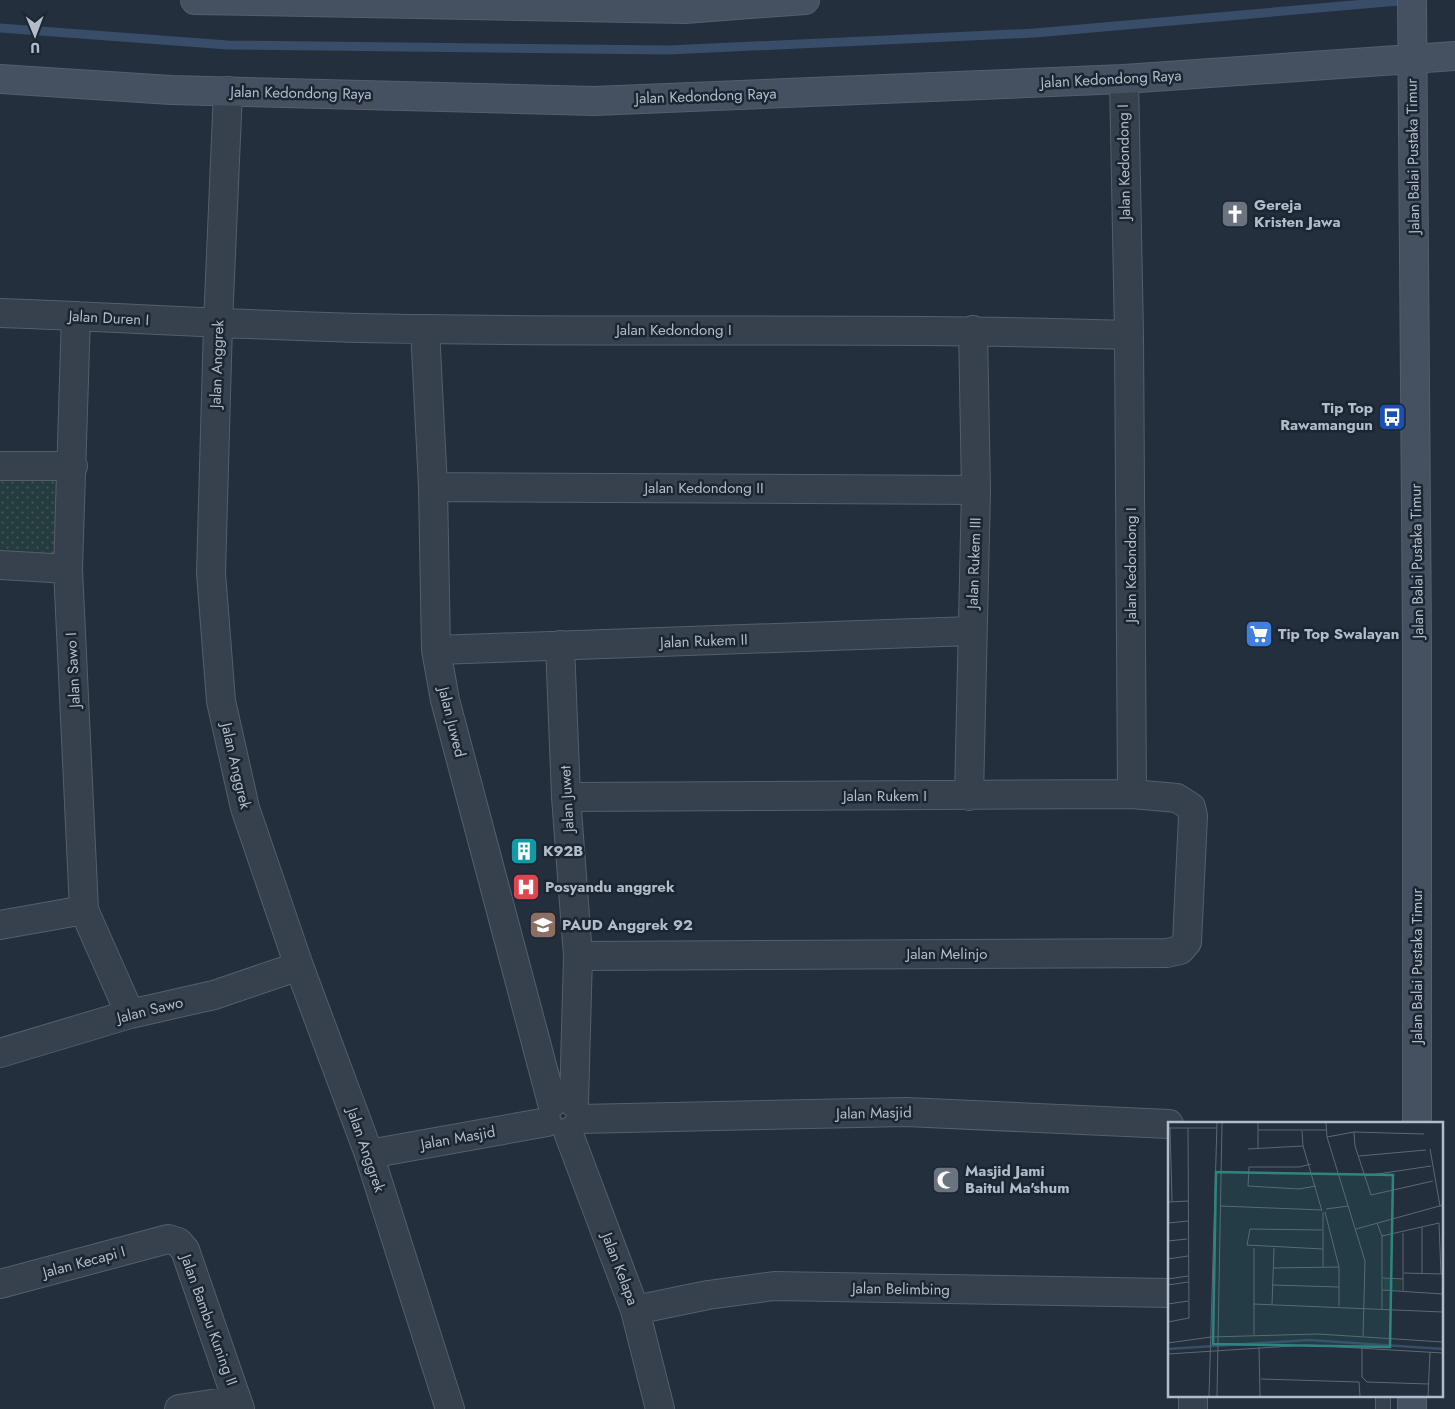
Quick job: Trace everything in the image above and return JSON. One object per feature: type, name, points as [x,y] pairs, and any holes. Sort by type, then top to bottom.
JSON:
[{"type":"street","points":[[195,0],[685,9],[805,0]]},
{"type":"street","name":"Jalan Balai Pustaka Timur","points":[[1412,0],[1418,641],[1417,1122]]},
{"type":"street","name":"Jalan Kedondong Raya","points":[[0,79],[171,90],[594,100],[1124,79],[1412,48],[1455,56]]},
{"type":"street","name":"Jalan Kedondong I","points":[[1124,79],[1129,335],[1132,794]]},
{"type":"street","name":"Jalan Anggrek","points":[[228,91],[218,324],[211,573],[221,701],[245,808],[299,966],[369,1154],[450,1409]]},
{"type":"street","name":"Jalan Duren I","points":[[0,313],[218,324]]},
{"type":"street","name":"Jalan Sawo I","points":[[76,316],[73,466],[68,569],[84,910],[130,1014]]},
{"type":"street","name":"Jalan Kedondong I","points":[[218,324],[425,330],[973,330],[1129,335]]},
{"type":"street","name":"Jalan Juwed","points":[[425,330],[433,486],[436,650],[445,700],[564,1116]]},
{"type":"street","name":"Jalan Rukem III","points":[[969,796],[971,631],[976,490],[973,330]]},
{"type":"street","points":[[0,466],[73,466]]},
{"type":"street","name":"Jalan Kedondong II","points":[[433,486],[976,490]]},
{"type":"street","points":[[0,565],[68,569]]},
{"type":"street","name":"Jalan Rukem II","points":[[436,650],[971,631]]},
{"type":"street","name":"Jalan Juwet","points":[[560,646],[566,796],[578,956],[564,1116]]},
{"type":"street","name":"Jalan Rukem I","points":[[566,796],[1132,794],[1177,798],[1191,807],[1193,816]]},
{"type":"street","name":"Jalan Melinjo","points":[[578,956],[1167,953],[1180,950],[1187,942],[1193,816]]},
{"type":"street","points":[[0,925],[84,910]]},
{"type":"street","name":"Jalan Sawo","points":[[0,1053],[130,1014],[214,995],[299,966]]},
{"type":"street","name":"Jalan Masjid","points":[[369,1154],[564,1116],[906,1112],[1168,1124]]},
{"type":"street","name":"Jalan Kelapa","points":[[564,1116],[635,1310],[660,1409]]},
{"type":"street","name":"Jalan Kecapi I","points":[[0,1284],[168,1239]]},
{"type":"street","name":"Jalan Bambu Kuning II","points":[[168,1239],[178,1242],[185,1250],[239,1404]]},
{"type":"street","name":"Jalan Belimbing","points":[[635,1310],[708,1294],[774,1286],[1168,1293]]},
{"type":"street","points":[[1192,1409],[1193,1396]]},
{"type":"street","points":[[1412,1396],[1412,1409]]},
{"type":"street","points":[[179,1409],[239,1404]]},
{"type":"lane","points":[[1383,1409],[1384,1396]]},
{"type":"green space","points":[[0,471],[56,472],[58,557],[0,555]]},
{"type":"waterway","points":[[0,28],[228,45],[669,50],[1035,33],[1410,0]]},
{"type":"place","name":"Gereja Kristen Jawa","points":[[1235,214]]},
{"type":"place","name":"Tip Top Rawamangun","points":[[1392,417]]},
{"type":"place","name":"Tip Top Swalayan","points":[[1259,634]]},
{"type":"place","name":"K92B","points":[[524,851]]},
{"type":"place","name":"Posyandu anggrek","points":[[526,887]]},
{"type":"place","name":"PAUD Anggrek 92","points":[[543,925]]},
{"type":"place","name":"Masjid Jami Baitul Ma'shum","points":[[946,1180]]}]
